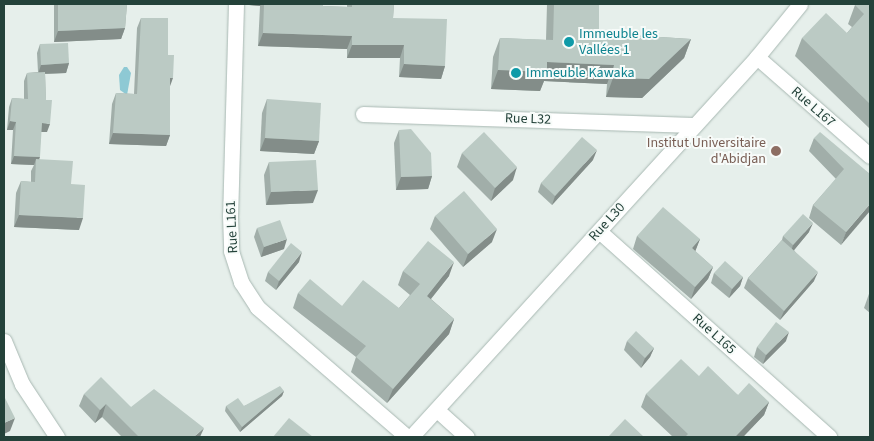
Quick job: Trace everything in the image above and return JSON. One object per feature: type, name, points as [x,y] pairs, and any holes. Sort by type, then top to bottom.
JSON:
[{"type":"street","name":"Rue L161","points":[[236,4],[230,215],[231,251],[241,282],[257,307],[407,437]]},
{"type":"street","name":"Rue L30","points":[[411,437],[756,57],[800,4]]},
{"type":"street","name":"Rue L167","points":[[756,57],[870,156]]},
{"type":"street","name":"Rue L32","points":[[362,114],[693,125]]},
{"type":"street","name":"Rue L165","points":[[598,231],[828,437]]},
{"type":"street","points":[[4,341],[22,384],[57,437]]},
{"type":"street","points":[[437,410],[467,437]]},
{"type":"water","points":[[124,67],[127,67],[131,73],[127,95],[120,90],[119,75]]},
{"type":"building","points":[[58,4],[127,4],[125,28],[58,31]]},
{"type":"building","points":[[264,4],[323,4],[323,6],[352,7],[352,4],[394,4],[393,18],[447,19],[445,66],[404,64],[404,45],[352,45],[352,36],[263,33]]},
{"type":"building","points":[[554,4],[599,4],[599,33],[691,39],[649,79],[613,78],[614,65],[547,62],[547,72],[498,70],[500,38],[553,40]]},
{"type":"building","points":[[856,4],[870,4],[870,104],[802,38],[826,13],[847,33],[864,14]]},
{"type":"building","points":[[141,18],[168,18],[168,55],[174,55],[173,78],[170,78],[170,135],[113,133],[116,93],[137,94]]},
{"type":"building","points":[[68,43],[69,63],[41,65],[40,44]]},
{"type":"building","points":[[45,72],[46,100],[52,100],[50,124],[42,123],[40,157],[14,156],[16,122],[10,121],[12,98],[28,99],[27,73]]},
{"type":"building","points":[[267,99],[321,103],[319,141],[265,138]]},
{"type":"building","points":[[411,129],[431,153],[432,176],[401,177],[399,130]]},
{"type":"building","points":[[484,132],[517,167],[495,188],[462,153]]},
{"type":"building","points":[[820,132],[870,174],[870,204],[846,232],[813,205],[844,169],[814,138]]},
{"type":"building","points":[[582,137],[597,150],[555,196],[541,183]]},
{"type":"building","points":[[36,159],[73,161],[71,184],[85,185],[83,218],[19,215],[21,181],[35,182]]},
{"type":"building","points":[[316,160],[318,190],[271,192],[269,162]]},
{"type":"building","points":[[464,191],[497,229],[468,254],[435,216]]},
{"type":"building","points":[[663,207],[700,239],[692,248],[713,267],[695,287],[637,236]]},
{"type":"building","points":[[803,214],[813,223],[793,245],[783,236]]},
{"type":"building","points":[[280,220],[287,239],[264,247],[257,228]]},
{"type":"building","points":[[782,240],[818,272],[784,311],[748,278]]},
{"type":"building","points":[[428,241],[454,262],[427,296],[454,319],[393,389],[356,357],[366,346],[298,293],[310,279],[342,306],[363,280],[399,308],[420,284],[403,271]]},
{"type":"building","points":[[291,243],[302,252],[279,281],[268,272]]},
{"type":"building","points":[[725,261],[743,277],[732,289],[714,273]]},
{"type":"building","points":[[776,322],[789,332],[766,355],[757,347]]},
{"type":"building","points":[[636,331],[654,348],[645,358],[627,341]]},
{"type":"building","points":[[681,359],[699,376],[708,366],[738,395],[749,383],[769,402],[735,437],[685,437],[688,434],[646,394]]},
{"type":"building","points":[[101,377],[131,407],[154,389],[204,428],[194,437],[139,437],[106,404],[100,410],[84,394]]},
{"type":"building","points":[[280,386],[284,391],[242,427],[226,406],[238,398],[244,406]]},
{"type":"building","points":[[4,396],[15,418],[4,423]]},
{"type":"building","points":[[289,418],[313,437],[273,437]]},
{"type":"building","points":[[625,419],[644,437],[610,437]]},
{"type":"place","name":"Immeuble les Vallées 1","points":[[569,42]]},
{"type":"place","name":"Immeuble Kawaka","points":[[516,73]]},
{"type":"place","name":"Institut Universitaire d'Abidjan","points":[[776,151]]}]
